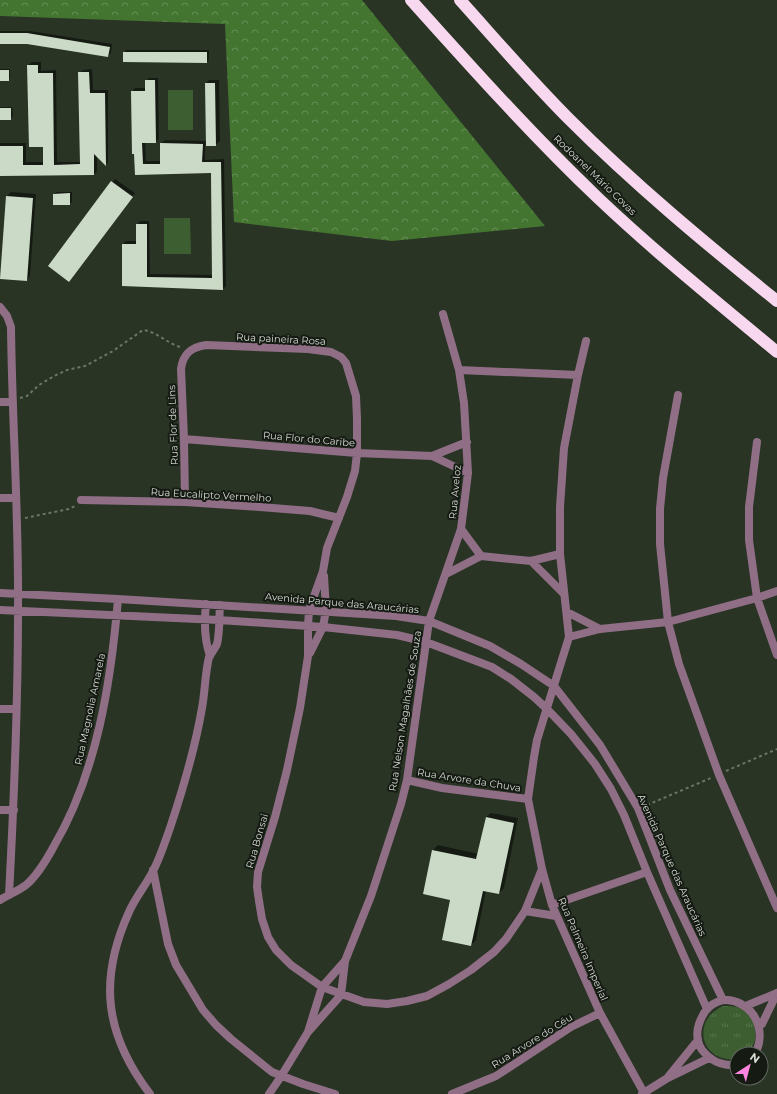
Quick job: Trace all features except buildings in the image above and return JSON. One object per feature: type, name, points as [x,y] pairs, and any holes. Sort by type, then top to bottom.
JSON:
[{"type":"highway","name":"Rodoanel Mário Covas","points":[[410,0],[523,122],[598,198],[683,274],[777,352]]},
{"type":"highway","points":[[460,0],[569,119],[633,180],[705,243],[777,301]]},
{"type":"street","points":[[0,307],[7,316],[10,327],[17,522],[18,611],[14,810],[9,895]]},
{"type":"street","name":"Rua Aveloz","points":[[429,621],[461,529],[468,473],[464,403],[459,370],[443,314]]},
{"type":"street","points":[[586,341],[564,448],[560,507],[560,554],[569,637],[600,629],[668,622],[757,598],[777,591]]},
{"type":"street","name":"Rua paineira Rosa","points":[[189,350],[206,345],[308,349],[331,352],[341,357],[346,364],[356,396],[358,419],[357,453],[355,471],[327,548],[323,571]]},
{"type":"street","name":"Rua Flor de Lins","points":[[184,502],[184,439],[181,362],[189,350]]},
{"type":"street","points":[[459,370],[578,375]]},
{"type":"street","points":[[678,395],[663,478],[660,509],[660,544],[668,622],[679,664],[719,775],[777,908]]},
{"type":"street","points":[[0,402],[12,402]]},
{"type":"street","name":"Rua Flor do Caribe","points":[[184,439],[357,453],[432,456]]},
{"type":"street","points":[[432,456],[467,442]]},
{"type":"street","points":[[757,442],[749,507],[749,540],[752,572],[757,598],[777,655]]},
{"type":"street","points":[[432,456],[468,473]]},
{"type":"street","points":[[0,498],[16,498]]},
{"type":"street","name":"Rua Eucalipto Vermelho","points":[[81,500],[184,502],[310,511],[339,518]]},
{"type":"street","points":[[461,529],[481,556]]},
{"type":"street","points":[[446,574],[481,556],[531,561],[560,554]]},
{"type":"street","points":[[531,561],[564,594]]},
{"type":"street","points":[[308,656],[308,626],[310,610],[323,571]]},
{"type":"street","points":[[308,656],[322,627],[326,610],[323,571]]},
{"type":"street","name":"Avenida Parque das Araucárias","points":[[0,593],[326,610],[396,616],[429,621],[490,646],[554,686],[600,745],[638,808],[670,890],[723,1000]]},
{"type":"street","name":"Rua Magnolia Amarela","points":[[0,900],[26,885],[38,872],[62,832],[75,806],[87,772],[97,734],[112,657],[118,598]]},
{"type":"street","points":[[206,604],[204,620],[206,644],[210,656]]},
{"type":"street","points":[[150,1094],[137,1077],[115,1028],[110,1005],[110,980],[114,954],[120,932],[129,911],[154,870],[179,801],[193,750],[202,709],[210,656],[216,645],[220,605]]},
{"type":"street","points":[[0,610],[219,620],[322,627],[397,635],[426,642],[492,667],[511,679],[547,709],[571,734],[595,764],[611,789],[624,815],[647,872],[707,1009]]},
{"type":"street","points":[[567,612],[600,629]]},
{"type":"street","name":"Rua Nelson Magalhães de Souza","points":[[341,995],[345,961],[371,896],[401,804],[407,780],[429,621]]},
{"type":"street","name":"Rua Palmeira Imperial","points":[[569,637],[534,757],[528,800],[542,869],[556,916],[600,1013],[643,1093]]},
{"type":"street","name":"Rua Bonsai","points":[[308,656],[300,708],[288,763],[275,817],[258,872],[257,887],[262,919],[268,937],[276,950],[291,965],[322,988],[364,1002],[387,1004],[427,996],[471,970],[494,952],[506,939],[525,911],[542,869]]},
{"type":"street","points":[[0,709],[16,709]]},
{"type":"street","name":"Rua Arvore da Chuva","points":[[407,780],[442,788],[528,800]]},
{"type":"street","points":[[0,810],[14,810]]},
{"type":"street","points":[[154,870],[168,944],[176,965],[203,1010],[231,1039],[272,1072],[335,1094]]},
{"type":"street","points":[[552,905],[647,872]]},
{"type":"street","points":[[525,911],[556,916]]},
{"type":"street","name":"Rua Nelson Magalhães de Souza","points":[[269,1094],[308,1032],[322,988],[345,961]]},
{"type":"street","points":[[748,1005],[777,993],[762,1024]]},
{"type":"street","points":[[308,1032],[341,995]]},
{"type":"street","points":[[729,1065],[717,1063],[709,1058],[701,1048],[698,1040],[697,1029],[701,1018],[707,1009],[714,1003],[723,1000],[736,1000],[748,1005],[756,1013],[762,1024],[763,1034],[759,1046]]},
{"type":"street","name":"Rua Arvore do Céu","points":[[452,1094],[496,1076],[571,1027],[600,1013]]},
{"type":"street","points":[[666,1079],[698,1040]]},
{"type":"street","points":[[643,1093],[666,1079],[709,1058]]},
{"type":"path","points":[[12,402],[27,396],[39,385],[56,375],[67,370],[85,366],[112,351],[143,330],[150,331],[173,345],[189,350]]},
{"type":"path","points":[[17,522],[30,516],[69,509],[81,500]]},
{"type":"path","points":[[638,808],[719,775],[777,749]]},
{"type":"green space","points":[[0,0],[362,0],[545,226],[392,241],[234,222],[225,24],[0,16]]},
{"type":"green space","points":[[168,90],[193,90],[193,130],[168,130]]},
{"type":"green space","points":[[164,218],[190,218],[191,254],[164,254]]},
{"type":"green space","points":[[723,1006],[736,1007],[746,1011],[750,1015],[754,1025],[754,1044],[752,1046],[729,1046],[729,1058],[715,1055],[708,1048],[704,1040],[703,1030],[706,1021],[713,1013]]}]
